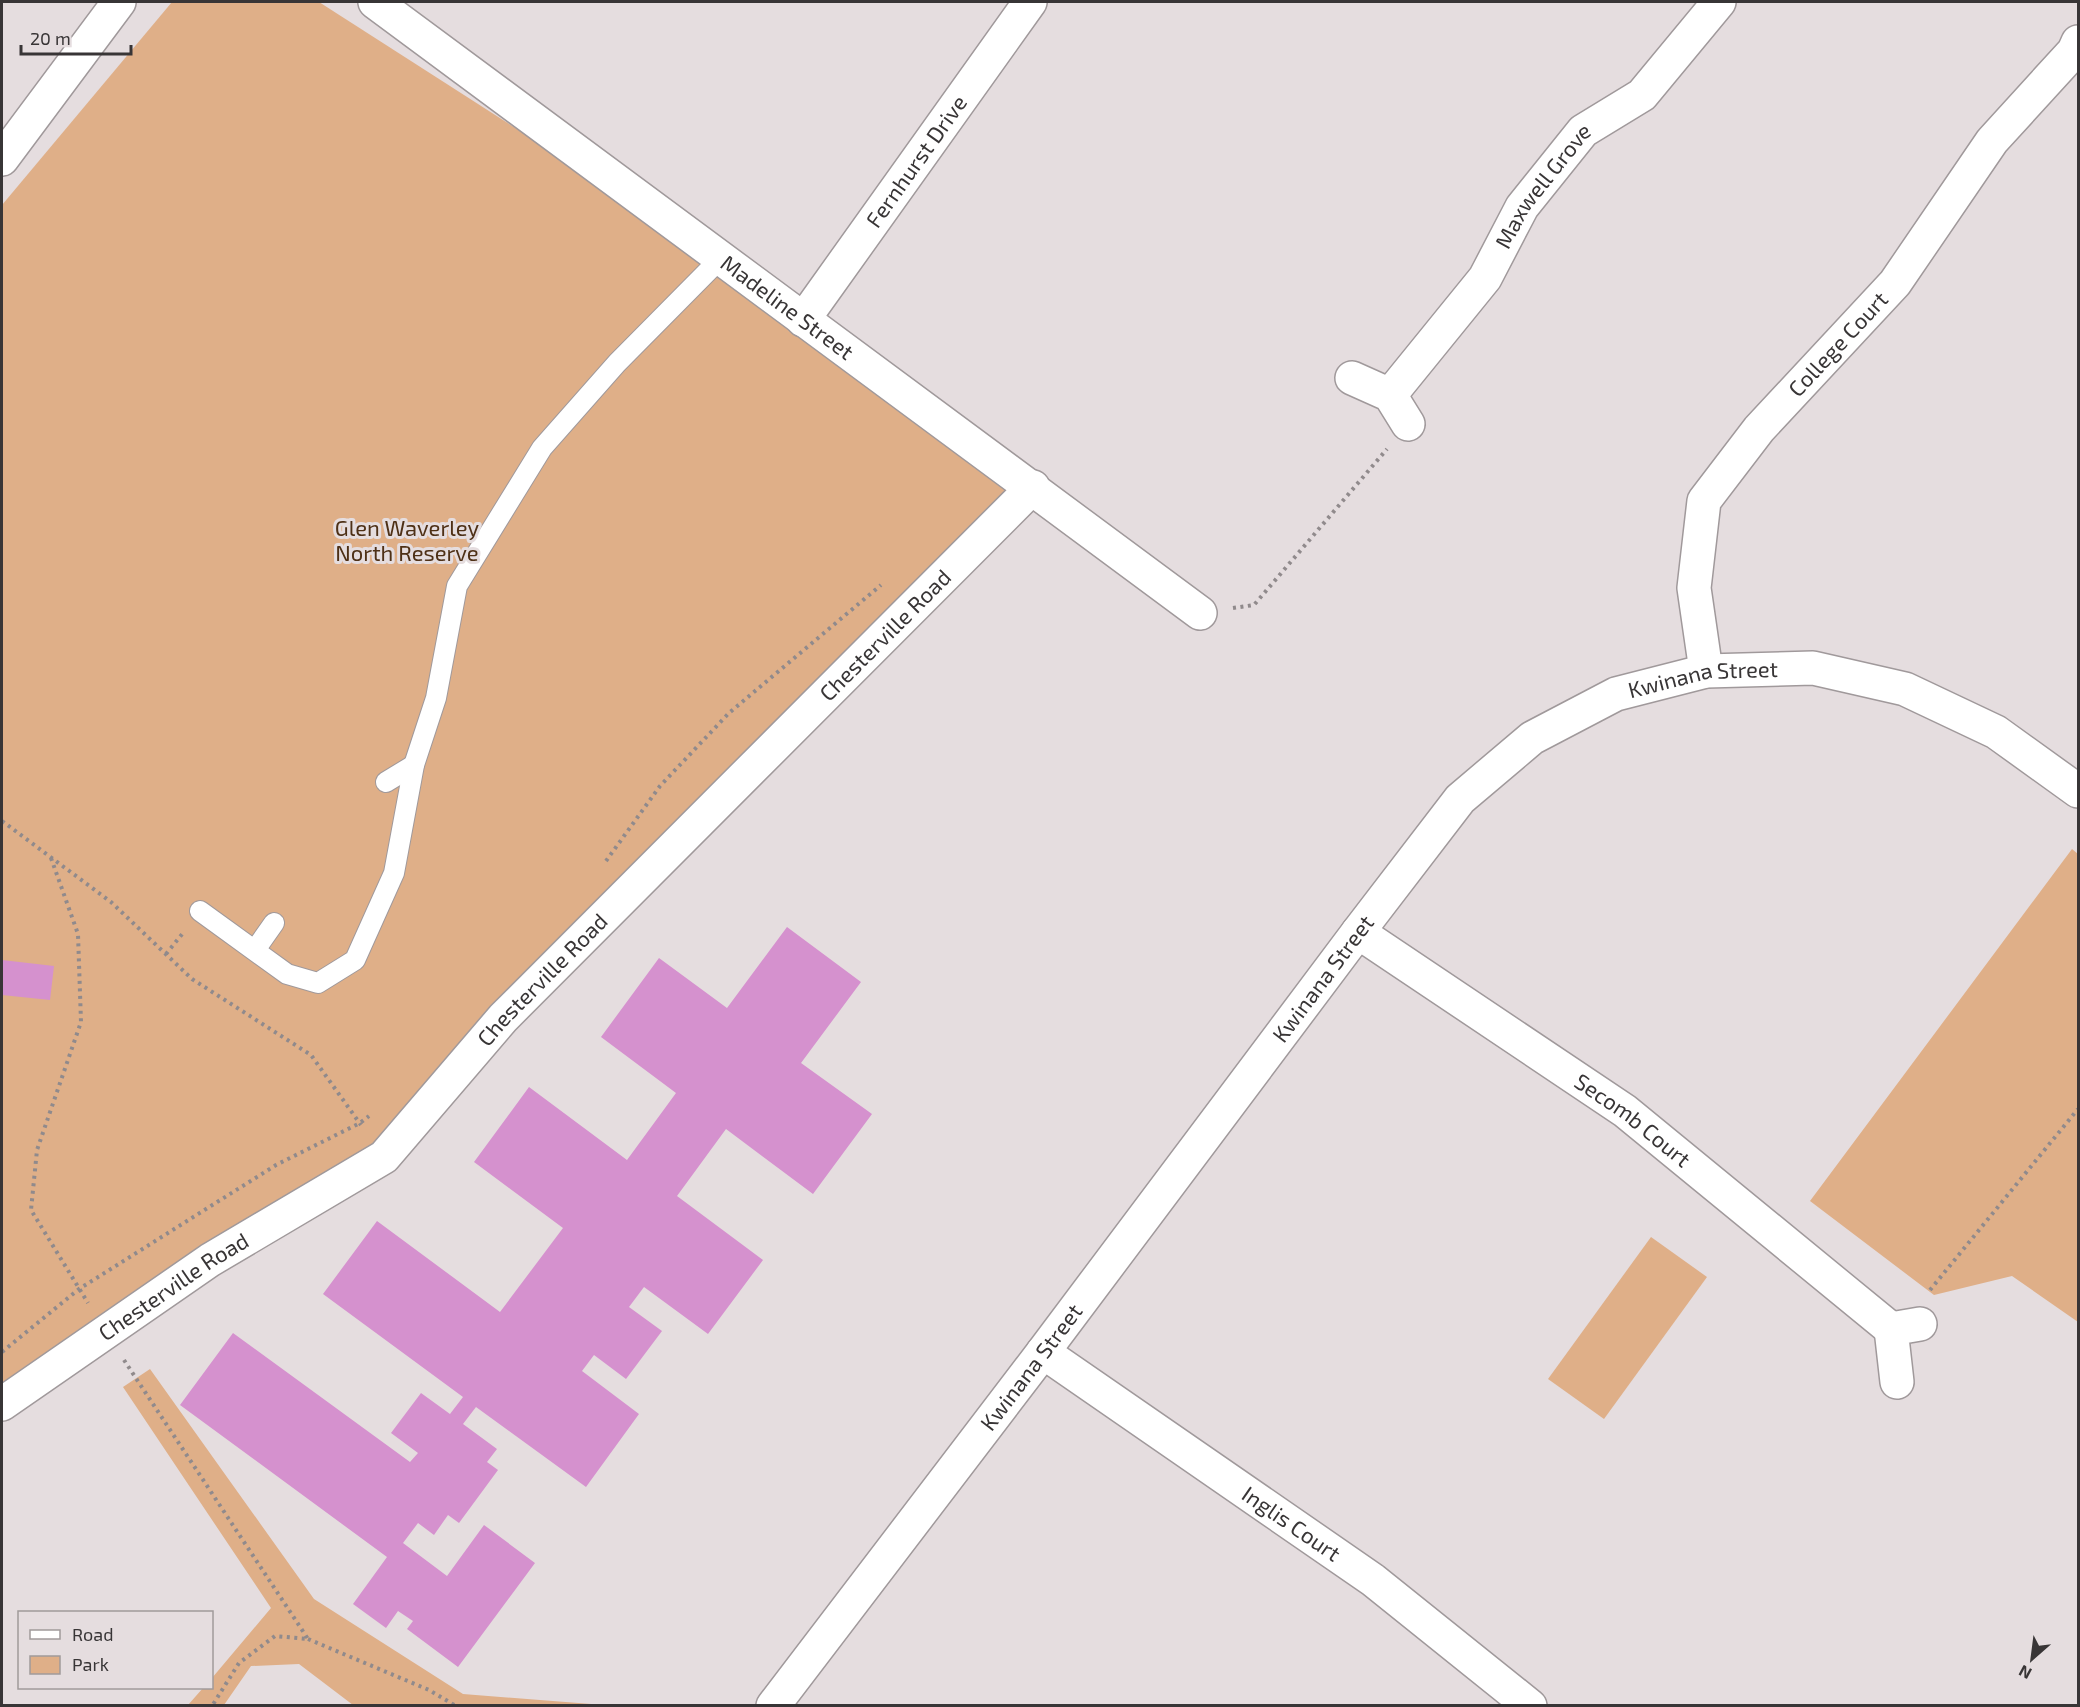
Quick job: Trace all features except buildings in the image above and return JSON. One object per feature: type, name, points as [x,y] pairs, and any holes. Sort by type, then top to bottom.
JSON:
[{"type":"street","points":[[2,159],[119,2]]},
{"type":"street","name":"Madeline Street","points":[[375,2],[720,259],[1033,487],[1200,613]]},
{"type":"street","name":"Fernhurst Drive","points":[[803,320],[1030,2]]},
{"type":"street","name":"Maxwell Grove","points":[[1390,395],[1485,278],[1522,207],[1583,131],[1642,95],[1719,2]]},
{"type":"street","name":"College Court","points":[[1706,671],[1694,588],[1704,501],[1759,429],[1895,283],[1992,141],[2077,48]]},
{"type":"street","points":[[1352,378],[1390,395],[1408,424]]},
{"type":"street","name":"Chesterville Road","points":[[2,1404],[210,1260],[384,1157],[503,1018],[1033,487]]},
{"type":"street","name":"Kwinana Street","points":[[773,1706],[1460,800],[1532,738],[1616,694],[1706,671],[1813,668],[1905,689],[1996,732],[2079,792]]},
{"type":"street","name":"Secomb Court","points":[[1358,932],[1625,1111],[1905,1327],[1897,1382]]},
{"type":"street","name":"Inglis Court","points":[[1043,1352],[1373,1580],[1530,1706]]},
{"type":"lane","points":[[200,911],[287,974],[318,983],[355,960],[394,873],[414,765],[436,698],[457,586],[542,447],[617,363],[720,259]]},
{"type":"lane","points":[[387,782],[414,765]]},
{"type":"lane","points":[[255,950],[274,923]]},
{"type":"path","points":[[1200,613],[1254,605],[1408,424]]},
{"type":"path","points":[[601,868],[660,786],[729,712],[889,578]]},
{"type":"path","points":[[2,821],[111,902],[192,979],[311,1055],[384,1157]]},
{"type":"path","points":[[51,858],[78,934],[81,1022],[37,1149],[31,1210],[106,1332],[308,1639]]},
{"type":"path","points":[[1929,1291],[2079,1109]]},
{"type":"path","points":[[2,1352],[79,1289],[276,1165],[360,1123],[369,1116]]},
{"type":"path","points":[[212,1706],[239,1663],[275,1636],[308,1639],[429,1690],[456,1706]]},
{"type":"green space","name":"Glen Waverley North Reserve","points":[[172,2],[319,2],[720,259],[1033,487],[384,1157],[2,1404],[2,205]]},
{"type":"green space","points":[[2072,849],[2078,854],[2078,1322],[2012,1276],[1934,1295],[1810,1201]]},
{"type":"green space","points":[[1651,1237],[1707,1277],[1604,1419],[1548,1379]]},
{"type":"green space","points":[[150,1369],[314,1599],[463,1694],[604,1705],[353,1705],[299,1664],[251,1666],[224,1705],[188,1705],[202,1689],[213,1689],[213,1677],[271,1608],[123,1387]]}]
